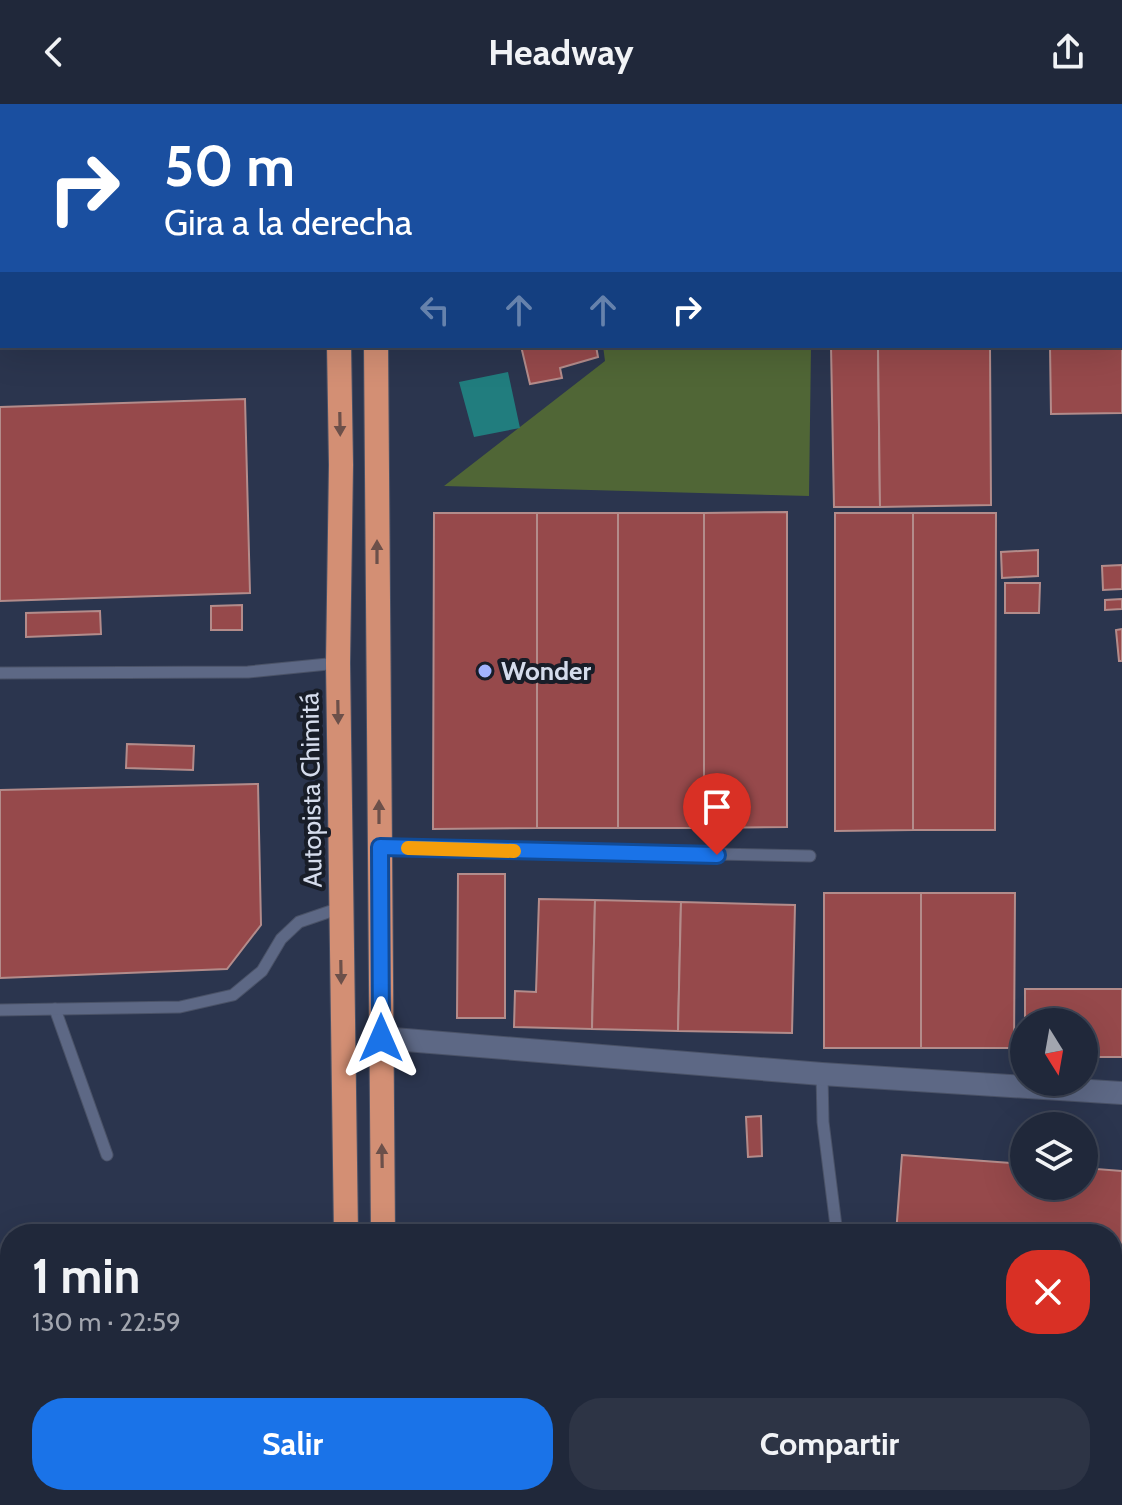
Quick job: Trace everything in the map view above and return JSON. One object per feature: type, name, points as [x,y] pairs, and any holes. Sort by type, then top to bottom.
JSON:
[{"type":"highway","name":"Autopista Chimitá","points":[[339,348],[338,663],[346,1224]]},
{"type":"highway","points":[[376,348],[383,1224]]},
{"type":"street","points":[[381,1038],[822,1074],[1122,1093]]},
{"type":"lane","points":[[0,673],[248,672],[338,663]]},
{"type":"lane","points":[[380,847],[810,856]]},
{"type":"lane","points":[[0,1010],[180,1007],[233,995],[262,971],[281,939],[299,922],[340,908]]},
{"type":"lane","points":[[55,1009],[107,1155]]},
{"type":"lane","points":[[822,1074],[823,1122],[836,1224]]},
{"type":"shaded area","points":[[603,348],[811,348],[809,496],[444,486],[605,361]]},
{"type":"shaded area","points":[[508,372],[520,428],[474,437],[459,382]]},
{"type":"building","points":[[521,348],[596,348],[598,357],[560,368],[562,378],[530,384]]},
{"type":"building","points":[[831,348],[878,348],[880,507],[834,507]]},
{"type":"building","points":[[878,348],[990,348],[991,505],[880,507]]},
{"type":"building","points":[[1050,348],[1122,348],[1122,413],[1051,414]]},
{"type":"building","points":[[245,399],[250,593],[0,601],[0,407]]},
{"type":"building","points":[[787,512],[787,827],[704,828],[704,513]]},
{"type":"building","name":"Wonder","points":[[434,513],[537,513],[537,828],[433,829]]},
{"type":"building","points":[[537,513],[618,513],[618,828],[537,828]]},
{"type":"building","points":[[618,513],[704,513],[704,828],[618,828]]},
{"type":"building","points":[[835,513],[913,513],[913,830],[835,831]]},
{"type":"building","points":[[913,513],[996,513],[995,830],[913,830]]},
{"type":"building","points":[[1038,550],[1038,576],[1002,578],[1001,552]]},
{"type":"building","points":[[1122,565],[1122,589],[1103,590],[1102,566]]},
{"type":"building","points":[[1005,583],[1040,583],[1039,613],[1005,613]]},
{"type":"building","points":[[1122,599],[1122,609],[1105,610],[1105,600]]},
{"type":"building","points":[[242,605],[242,630],[211,630],[211,606]]},
{"type":"building","points":[[100,611],[101,634],[26,637],[26,613]]},
{"type":"building","points":[[1122,629],[1122,661],[1119,661],[1116,630]]},
{"type":"building","points":[[127,744],[194,746],[193,770],[126,768]]},
{"type":"building","points":[[258,784],[261,925],[227,969],[0,978],[0,790]]},
{"type":"building","points":[[458,874],[505,874],[505,1018],[457,1018]]},
{"type":"building","points":[[824,893],[921,893],[921,1048],[824,1048]]},
{"type":"building","points":[[921,893],[1015,893],[1014,1008],[1010,1008],[1010,1048],[921,1048]]},
{"type":"building","points":[[539,899],[595,900],[592,1029],[514,1027],[515,991],[536,992]]},
{"type":"building","points":[[595,900],[681,902],[678,1031],[592,1029]]},
{"type":"building","points":[[681,902],[795,905],[792,1033],[678,1031]]},
{"type":"building","points":[[1025,989],[1122,989],[1122,1057],[1098,1057],[1098,1008],[1025,1008]]},
{"type":"building","points":[[761,1116],[762,1156],[748,1157],[746,1117]]},
{"type":"building","points":[[902,1155],[1010,1163],[1010,1200],[1098,1200],[1098,1169],[1122,1171],[1122,1224],[897,1224]]},
{"type":"slow traffic","points":[[408,848],[514,851]]},
{"type":"place","name":"Wonder","points":[[485,671]]},
{"type":"route","points":[[381,1038],[380,847],[717,855]]}]
